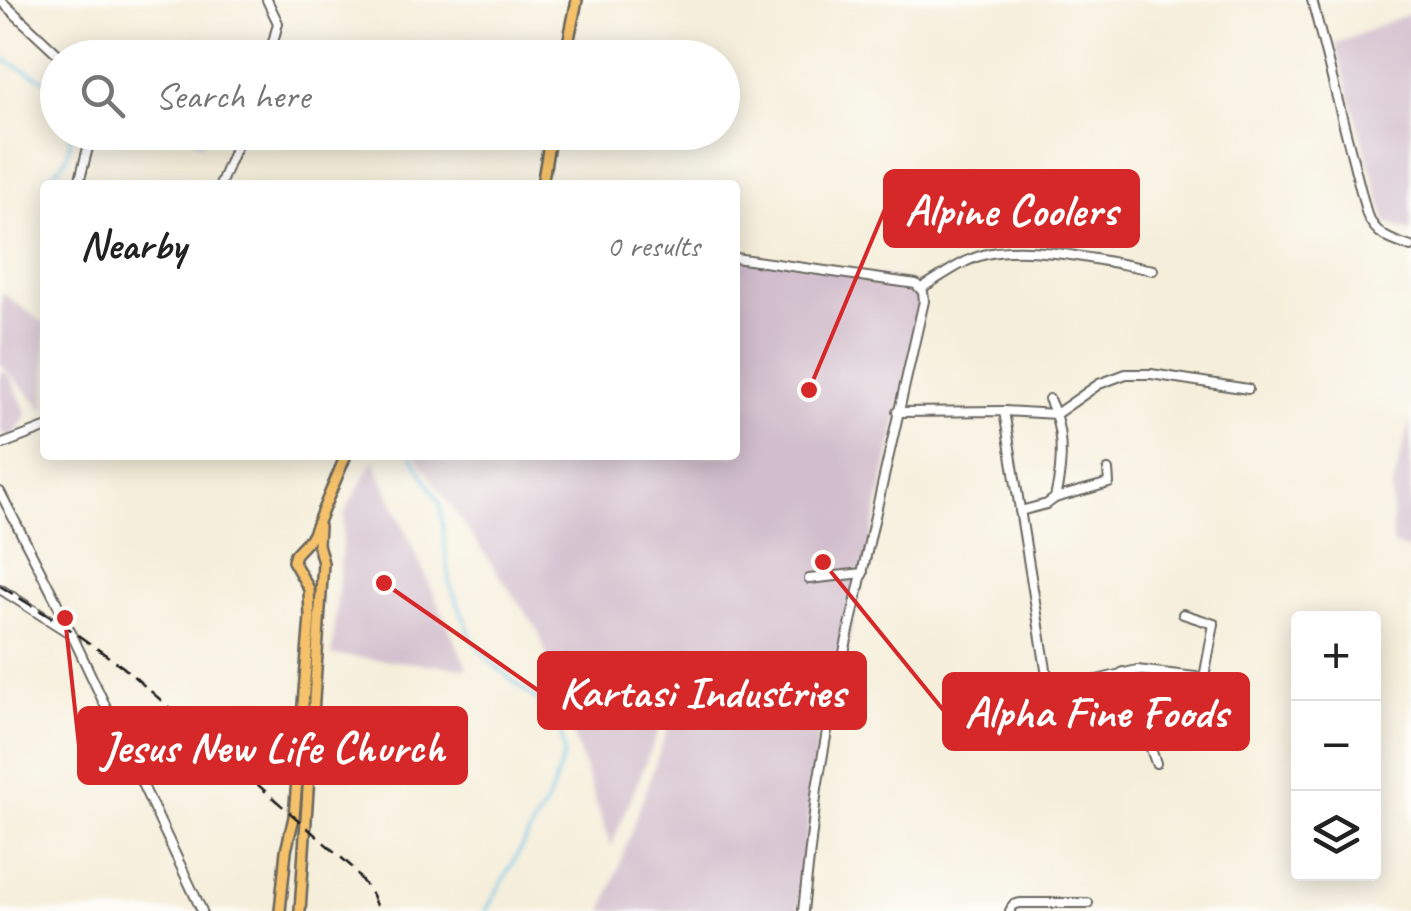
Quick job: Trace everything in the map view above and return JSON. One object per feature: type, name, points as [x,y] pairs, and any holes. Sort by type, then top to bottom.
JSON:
[{"type":"main road","points":[[569,40],[577,0]]},
{"type":"main road","points":[[543,180],[547,150]]},
{"type":"main road","points":[[282,911],[282,873],[294,818],[310,594],[293,560],[320,518],[344,460]]},
{"type":"main road","points":[[297,911],[324,563],[320,552],[320,518]]},
{"type":"main road","points":[[304,547],[311,546],[320,552]]},
{"type":"main road","points":[[302,576],[312,576],[321,570]]},
{"type":"street","points":[[0,0],[43,40]]},
{"type":"street","points":[[267,0],[278,23],[274,40]]},
{"type":"street","points":[[1312,0],[1367,215],[1385,238],[1411,247]]},
{"type":"street","points":[[80,180],[87,150]]},
{"type":"street","points":[[222,180],[235,150]]},
{"type":"street","points":[[740,259],[921,288],[980,256],[996,252],[1060,256],[1154,270]]},
{"type":"street","points":[[803,911],[830,714],[924,301],[921,288]]},
{"type":"street","points":[[897,412],[1056,414],[1099,384],[1126,374],[1151,374],[1248,389]]},
{"type":"street","points":[[1049,399],[1056,414],[1060,451],[1055,498]]},
{"type":"street","points":[[1004,411],[1056,731],[1068,742]]},
{"type":"street","points":[[0,445],[40,430]]},
{"type":"street","points":[[1020,512],[1110,483],[1108,470]]},
{"type":"street","points":[[0,492],[202,911]]},
{"type":"street","points":[[809,579],[864,573]]},
{"type":"street","points":[[0,589],[70,633]]},
{"type":"street","points":[[1049,692],[1142,670],[1204,678],[1214,624],[1183,614]]},
{"type":"street","points":[[1123,672],[1156,764]]},
{"type":"street","points":[[1010,911],[1012,905],[1088,903]]},
{"type":"shaded area","points":[[1411,13],[1411,232],[1386,222],[1335,44]]},
{"type":"shaded area","points":[[740,254],[916,282],[924,297],[833,712],[802,704],[702,662],[683,671],[611,847],[538,630],[419,460],[740,460]]},
{"type":"shaded area","points":[[2,293],[40,320],[40,406],[0,363]]},
{"type":"shaded area","points":[[0,372],[6,372],[13,382],[26,412],[15,434],[5,439],[0,428]]},
{"type":"shaded area","points":[[1411,418],[1411,550],[1392,545],[1392,490]]},
{"type":"shaded area","points":[[374,460],[467,668],[332,655],[345,512]]},
{"type":"shaded area","points":[[699,673],[820,718],[799,911],[603,911],[685,680]]},
{"type":"waterway","points":[[0,57],[40,78]]},
{"type":"waterway","points":[[45,180],[62,165],[69,150]]},
{"type":"waterway","points":[[414,460],[440,503],[449,582],[474,643],[553,714],[561,734],[564,754],[550,796],[486,911]]},
{"type":"railway","points":[[0,586],[123,667],[352,867],[378,911]]},
{"type":"place","name":"Alpine Coolers","points":[[809,390]]},
{"type":"place","name":"Alpha Fine Foods","points":[[823,562]]},
{"type":"place","name":"Kartasi Industries","points":[[384,583]]},
{"type":"place","name":"Jesus New Life Church","points":[[65,618]]}]
